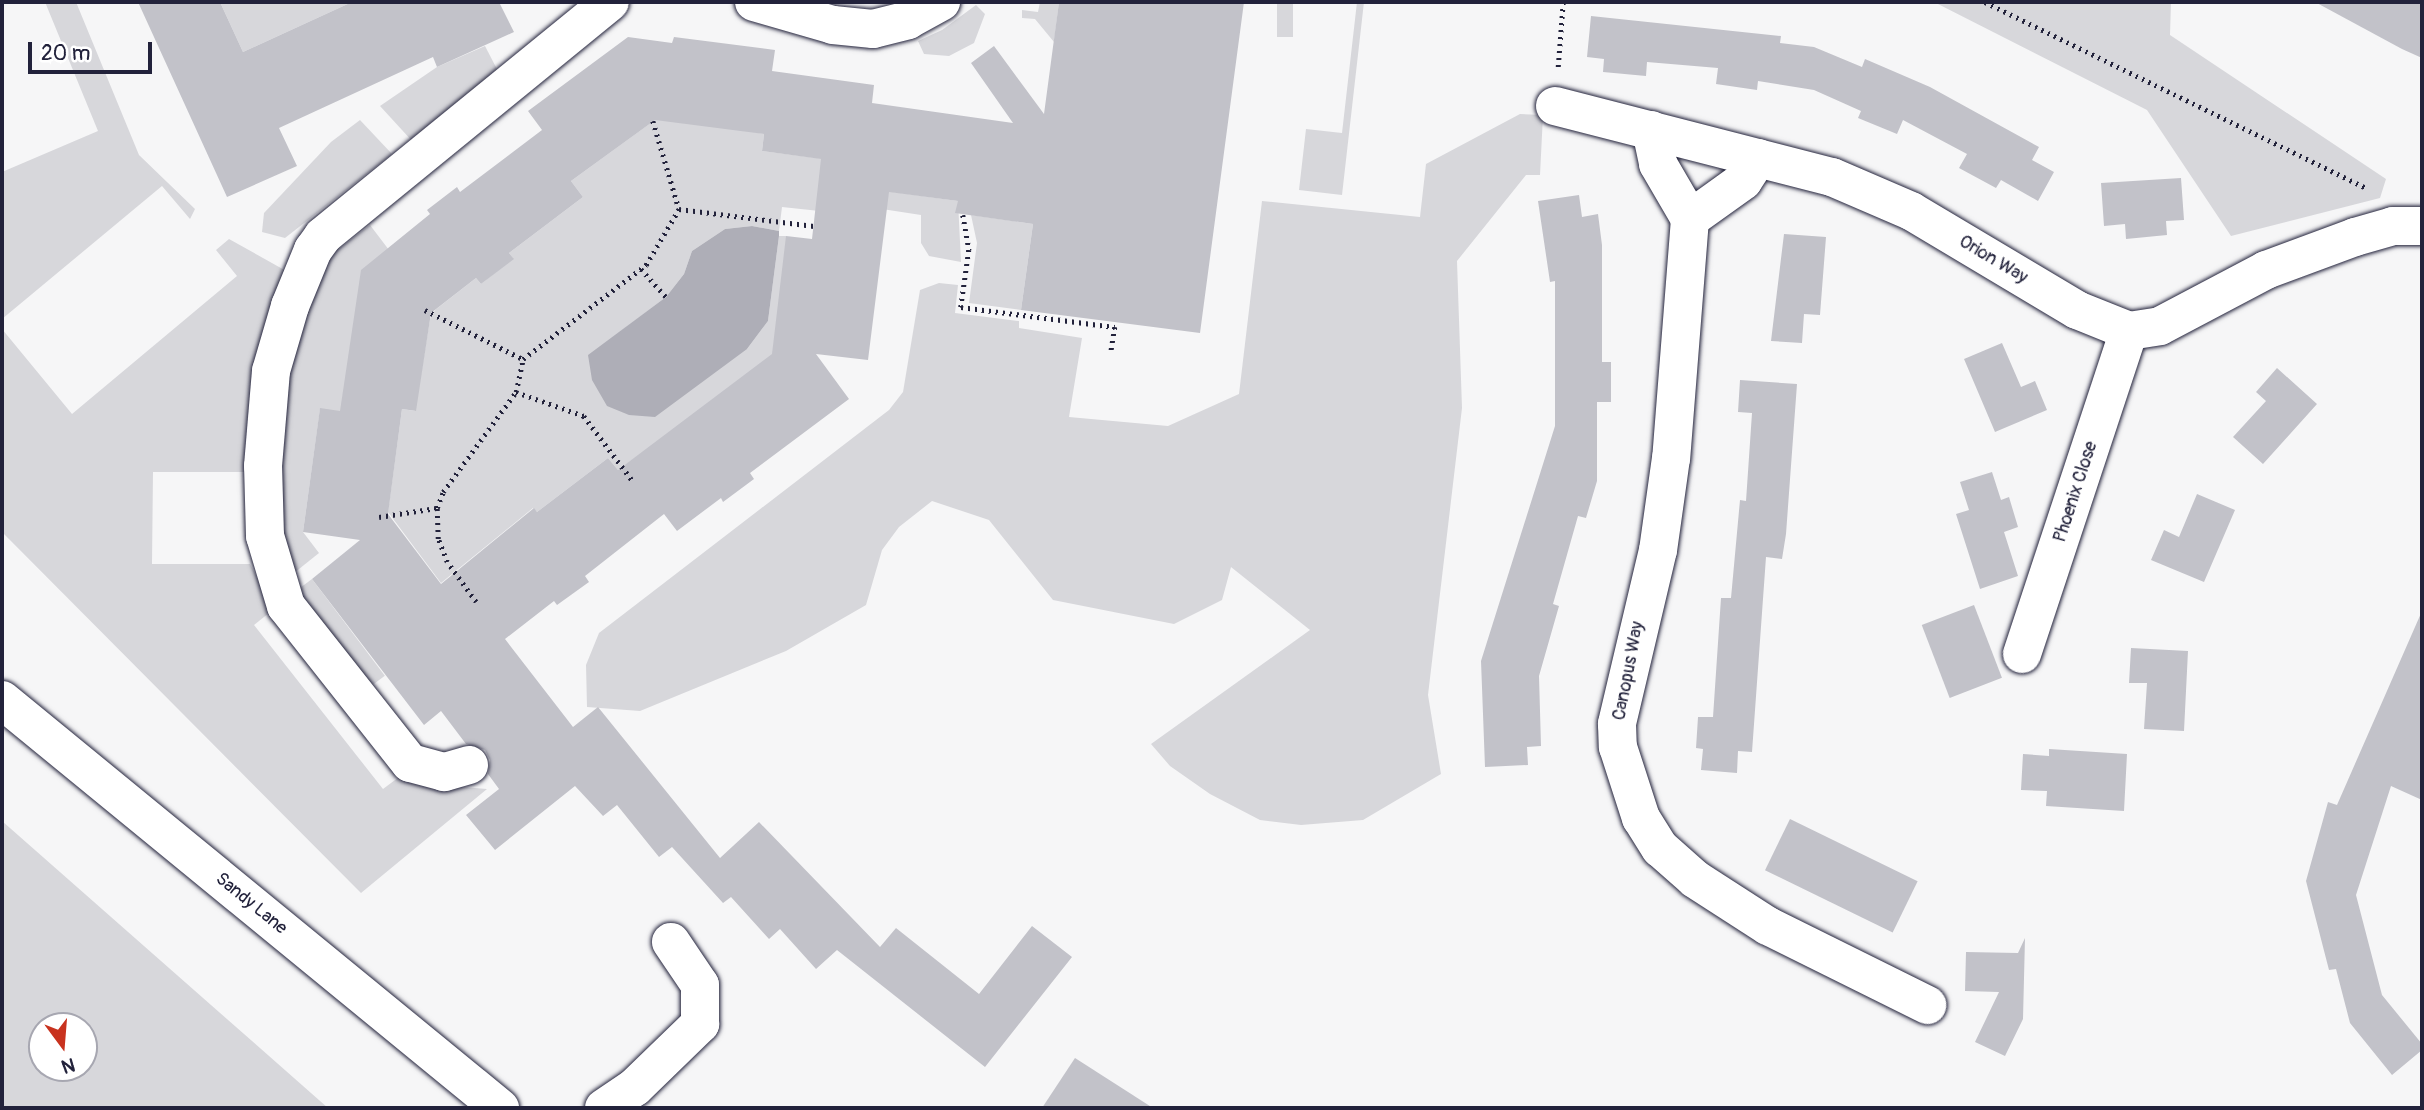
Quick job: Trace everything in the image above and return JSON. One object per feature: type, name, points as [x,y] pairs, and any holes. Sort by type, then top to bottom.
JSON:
[{"type":"street","points":[[469,765],[443,772],[410,762],[286,606],[265,536],[263,466],[271,371],[290,306],[313,250],[323,236],[610,2]]},
{"type":"street","points":[[754,2],[833,25],[873,29],[908,20],[941,2]]},
{"type":"street","name":"Orion Way","points":[[1555,106],[1758,158],[1794,164],[1911,211],[2077,310],[2129,331]]},
{"type":"street","points":[[1651,130],[1658,164],[1690,219],[1743,181],[1758,158]]},
{"type":"street","name":"Canopus Way","points":[[1690,219],[1671,458],[1658,550],[1617,724],[1628,784],[1640,818],[1660,848],[1695,880],[1768,926],[1927,1005]]},
{"type":"street","points":[[2129,331],[2160,326],[2266,270],[2355,237],[2393,226],[2422,226]]},
{"type":"street","name":"Phoenix Close","points":[[2022,654],[2129,331]]},
{"type":"street","name":"Sandy Lane","points":[[2,700],[500,1108]]},
{"type":"street","points":[[604,1108],[635,1087],[700,1024],[700,985],[671,942]]},
{"type":"path","points":[[1555,106],[1563,2]]},
{"type":"path","points":[[1985,2],[2372,191]]},
{"type":"path","points":[[477,601],[447,562],[438,539],[437,508],[443,492],[516,392],[523,359],[641,269],[679,209],[653,121]]},
{"type":"path","points":[[679,209],[814,226]]},
{"type":"path","points":[[963,215],[969,250],[961,307],[1115,327],[1111,352]]},
{"type":"path","points":[[641,269],[666,297]]},
{"type":"path","points":[[425,310],[523,359]]},
{"type":"path","points":[[516,392],[584,416],[632,480]]},
{"type":"path","points":[[379,517],[437,508]]},
{"type":"shaded area","points":[[45,2],[76,2],[139,155],[195,209],[190,219],[162,186],[2,319],[2,172],[98,131]]},
{"type":"shaded area","points":[[220,2],[352,2],[243,52]]},
{"type":"shaded area","points":[[1040,2],[1059,2],[1054,42],[1035,19],[1022,18],[1022,10],[1038,12]]},
{"type":"shaded area","points":[[1277,2],[1293,2],[1293,37],[1277,37]]},
{"type":"shaded area","points":[[1357,2],[1364,2],[1342,195],[1299,190],[1306,129],[1342,133]]},
{"type":"shaded area","points":[[1934,2],[2171,2],[2170,35],[2386,179],[2380,198],[2231,236],[2147,110]]},
{"type":"shaded area","points":[[976,5],[985,14],[974,43],[949,56],[924,54],[918,41],[942,30]]},
{"type":"shaded area","points":[[485,46],[500,75],[413,142],[380,106],[437,67]]},
{"type":"shaded area","points":[[663,114],[764,134],[762,151],[864,164],[857,215],[782,207],[779,231],[752,226],[725,229],[692,251],[684,274],[666,297],[588,356],[747,349],[768,321],[779,236],[786,236],[788,349],[618,470],[608,458],[537,512],[533,508],[441,583],[388,512],[402,409],[415,411],[430,319],[435,310],[476,278],[481,284],[513,258],[509,253],[583,197],[571,181]]},
{"type":"shaded area","points":[[1520,114],[1543,115],[1540,175],[1526,175],[1457,261],[1462,408],[1428,695],[1441,774],[1363,820],[1301,825],[1260,820],[1210,794],[1170,766],[1151,744],[1310,630],[1231,567],[1222,600],[1174,624],[1053,600],[989,520],[932,501],[899,527],[882,550],[866,605],[786,651],[640,711],[587,707],[586,665],[599,633],[889,410],[903,392],[920,290],[939,283],[958,285],[955,313],[1019,321],[1019,328],[1082,338],[1069,417],[1168,426],[1239,394],[1262,201],[1420,217],[1426,164]]},
{"type":"shaded area","points":[[360,120],[392,154],[285,238],[262,232],[264,213],[331,142]]},
{"type":"shaded area","points":[[886,191],[958,201],[961,262],[929,256],[921,243],[921,215],[882,209]]},
{"type":"shaded area","points":[[971,215],[1033,224],[1021,310],[969,303],[977,243]]},
{"type":"shaded area","points":[[370,225],[389,250],[350,413],[320,409],[303,532],[319,553],[289,577],[279,537],[282,387],[319,275],[335,252]]},
{"type":"shaded area","points":[[752,226],[779,231],[779,236],[768,321],[747,349],[655,417],[629,415],[607,406],[592,380],[588,355],[666,297],[684,274],[692,251],[725,229]]},
{"type":"shaded area","points":[[229,239],[288,272],[251,472],[153,472],[152,564],[250,564],[274,609],[254,625],[383,789],[403,774],[426,784],[487,789],[361,893],[2,532],[2,329],[72,414],[237,276],[216,250]]},
{"type":"shaded area","points":[[312,579],[385,676],[370,686],[298,590]]},
{"type":"shaded area","points":[[2,821],[328,1108],[2,1108]]},
{"type":"building","points":[[138,2],[220,2],[243,52],[352,2],[499,2],[514,32],[437,67],[433,57],[279,128],[297,166],[227,197]]},
{"type":"building","points":[[1059,2],[1244,2],[1200,333],[1021,310],[1033,224],[955,213],[958,201],[889,192],[868,360],[816,354],[849,399],[750,473],[754,479],[723,502],[721,498],[677,531],[664,514],[585,576],[589,582],[557,605],[554,601],[505,639],[573,727],[598,707],[720,858],[759,822],[880,947],[896,928],[979,994],[1032,926],[1072,957],[985,1067],[837,950],[816,969],[780,929],[769,939],[731,897],[723,903],[672,847],[659,857],[617,805],[603,816],[575,786],[495,850],[466,815],[499,789],[488,774],[490,760],[485,750],[466,744],[441,711],[424,725],[312,579],[360,540],[303,532],[320,408],[340,411],[361,270],[430,214],[427,210],[457,187],[460,192],[542,130],[528,111],[628,37],[672,43],[674,37],[775,50],[772,71],[874,85],[872,103],[1013,123],[971,63],[994,46],[1044,114]],"holes":[[[655,120],[764,134],[762,151],[821,159],[812,239],[786,236],[772,354],[618,470],[608,458],[537,512],[534,508],[441,584],[388,514],[402,409],[416,411],[431,313],[476,278],[481,284],[514,259],[509,253],[583,197],[571,181]]]},
{"type":"building","points":[[2315,2],[2422,2],[2422,58],[2402,49]]},
{"type":"building","points":[[1591,16],[1781,36],[1780,43],[1814,47],[1862,67],[1865,59],[1930,87],[2039,147],[2032,160],[2054,172],[2038,201],[2001,180],[1996,188],[1959,168],[1967,154],[1903,120],[1897,134],[1858,118],[1861,111],[1814,90],[1758,81],[1757,90],[1716,84],[1718,68],[1647,62],[1646,76],[1603,72],[1604,59],[1587,57]]},
{"type":"building","points":[[2181,178],[2184,220],[2166,221],[2167,235],[2126,239],[2125,224],[2104,226],[2101,183]]},
{"type":"building","points":[[1579,195],[1582,217],[1598,214],[1602,245],[1602,362],[1611,362],[1611,402],[1597,402],[1597,481],[1586,518],[1578,516],[1553,604],[1559,606],[1539,676],[1541,746],[1527,747],[1528,765],[1485,767],[1481,661],[1555,426],[1555,281],[1550,282],[1538,201]]},
{"type":"building","points":[[1784,234],[1826,237],[1820,315],[1804,314],[1802,343],[1771,341]]},
{"type":"building","points":[[2002,343],[2021,387],[2035,381],[2047,410],[1995,432],[1964,359]]},
{"type":"building","points":[[2277,368],[2317,404],[2263,464],[2233,437],[2266,401],[2256,392]]},
{"type":"building","points":[[1740,380],[1797,384],[1786,534],[1782,559],[1766,557],[1752,752],[1738,751],[1737,773],[1701,770],[1703,749],[1696,748],[1698,717],[1713,717],[1721,598],[1731,598],[1740,500],[1746,501],[1752,413],[1738,412]]},
{"type":"building","points":[[1992,472],[2001,500],[2009,497],[2018,527],[2004,532],[2018,576],[1980,589],[1956,514],[1969,510],[1960,482]]},
{"type":"building","points":[[2197,494],[2235,510],[2204,582],[2151,560],[2164,530],[2179,537]]},
{"type":"building","points":[[1974,605],[2002,678],[1950,698],[1922,625]]},
{"type":"building","points":[[2422,611],[2422,800],[2391,786],[2356,895],[2382,995],[2422,1044],[2422,1050],[2392,1075],[2350,1023],[2336,969],[2329,970],[2306,881],[2328,802],[2337,805]]},
{"type":"building","points":[[2131,648],[2188,651],[2184,731],[2144,729],[2147,683],[2129,683]]},
{"type":"building","points":[[2049,749],[2127,754],[2124,811],[2046,806],[2047,791],[2021,790],[2023,754],[2049,756]]},
{"type":"building","points":[[1790,819],[1918,881],[1893,932],[1765,870]]},
{"type":"building","points":[[2025,938],[2023,1019],[2005,1056],[1975,1042],[1999,992],[1965,991],[1966,952],[2018,953]]},
{"type":"building","points":[[1075,1058],[1153,1108],[1042,1108]]}]
